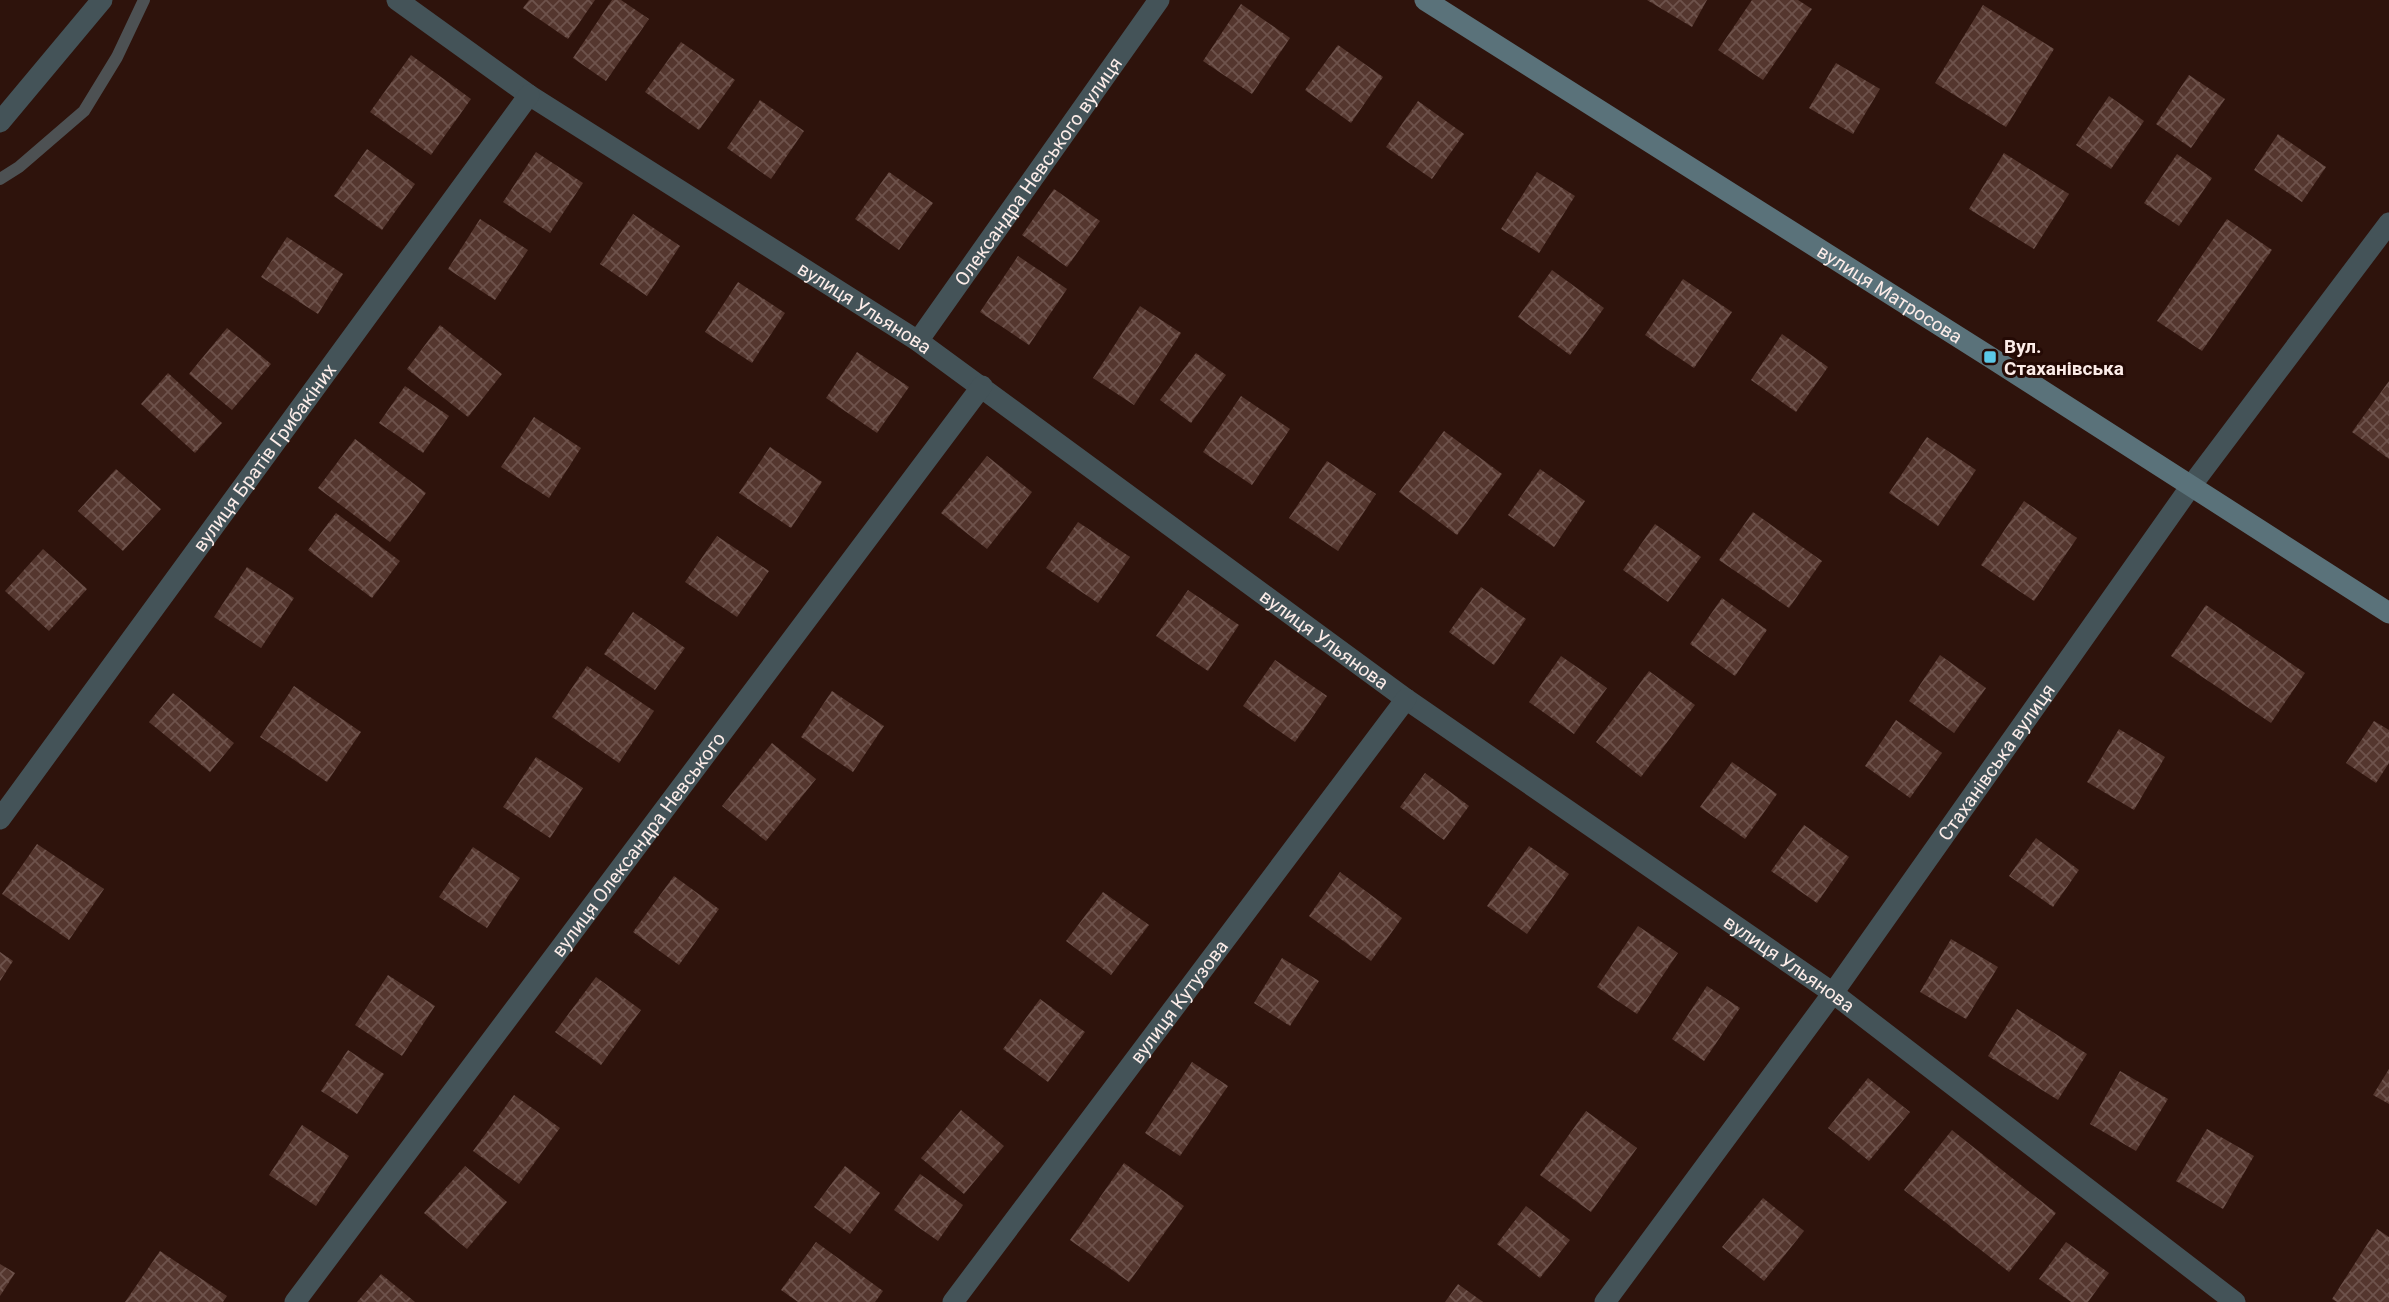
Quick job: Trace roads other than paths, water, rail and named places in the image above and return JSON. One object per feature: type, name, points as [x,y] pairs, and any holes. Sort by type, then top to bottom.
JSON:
[{"type":"street","points":[[0,122],[102,0]]},
{"type":"street","name":"вулиця Ульянова","points":[[397,0],[529,94],[918,341],[982,386],[1406,699],[1833,993],[2235,1302]]},
{"type":"street","name":"Олександра Невського вулиця","points":[[918,341],[1159,0]]},
{"type":"street","name":"вулиця Матросова","points":[[1425,0],[2389,613]]},
{"type":"street","name":"вулиця Братів Грибакіних","points":[[0,819],[529,94]]},
{"type":"street","name":"Стаханівська вулиця","points":[[1605,1302],[1833,993],[2191,486],[2389,223]]},
{"type":"street","name":"вулиця Олександра Невського","points":[[295,1302],[982,386]]},
{"type":"street","name":"вулиця Кутузова","points":[[953,1302],[1406,699]]},
{"type":"waterway","points":[[0,179],[19,167],[84,111],[117,57],[144,0]]},
{"type":"place","name":"Вул. Стаханівська","points":[[1990,357]]}]
